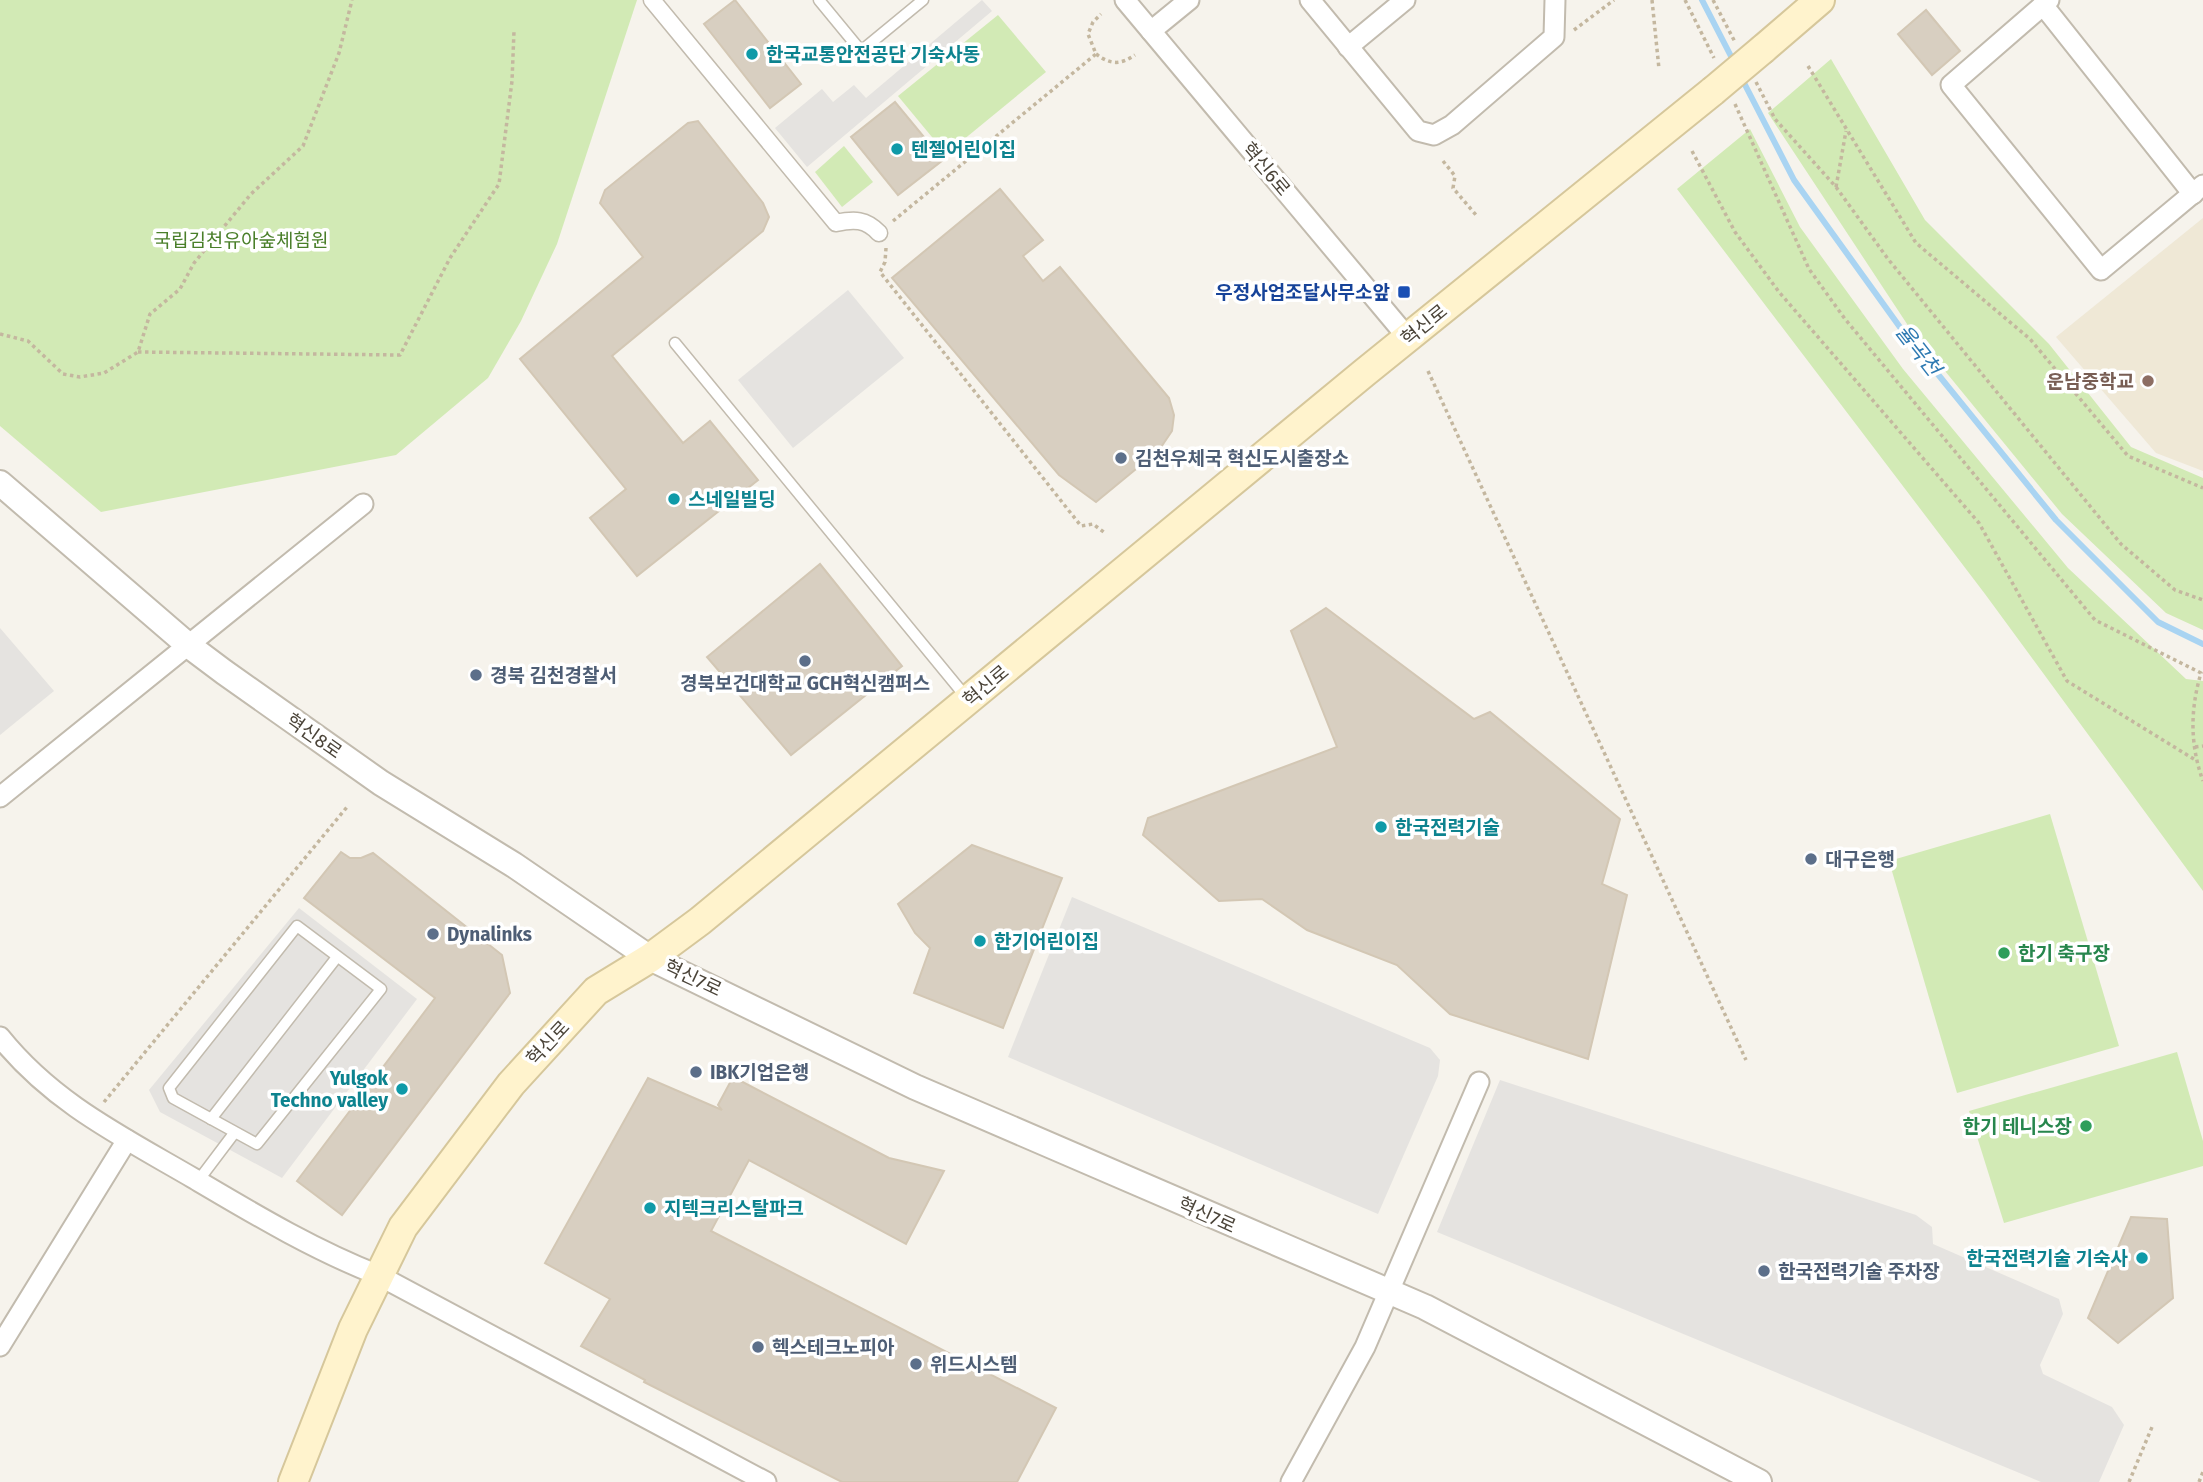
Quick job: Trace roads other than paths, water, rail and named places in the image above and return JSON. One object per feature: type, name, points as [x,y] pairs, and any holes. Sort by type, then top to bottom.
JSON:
[{"type":"main road","name":"혁신로","points":[[293,1482],[353,1329],[403,1227],[511,1084],[596,992],[701,921],[1408,338],[1723,95],[1750,56],[1820,0]]},
{"type":"street","points":[[652,0],[836,223],[858,220],[870,224],[879,233]]},
{"type":"street","name":"혁신6로","points":[[1125,0],[1408,338]]},
{"type":"street","points":[[1151,31],[1189,0]]},
{"type":"street","points":[[1310,0],[1418,131],[1434,135],[1452,125],[1554,37],[1555,0]]},
{"type":"street","points":[[1348,47],[1405,0]]},
{"type":"street","points":[[2046,3],[2198,189],[2101,270],[1951,85],[2046,3]]},
{"type":"street","name":"혁신8로","points":[[0,483],[188,645],[381,783],[514,866],[650,958]]},
{"type":"street","points":[[0,797],[363,504]]},
{"type":"street","name":"혁신7로","points":[[650,958],[915,1087],[1299,1255],[1390,1290],[1506,1347],[1759,1482]]},
{"type":"street","points":[[0,1037],[45,1087],[127,1140],[327,1255],[378,1275],[766,1482]]},
{"type":"street","points":[[1291,1482],[1364,1348],[1479,1082]]},
{"type":"street","points":[[0,1346],[127,1140]]},
{"type":"lane","points":[[819,0],[861,51],[923,0]]},
{"type":"lane","points":[[675,343],[968,700]]},
{"type":"lane","points":[[297,926],[337,957],[381,989],[257,1144],[173,1098],[169,1088],[297,926]]},
{"type":"lane","points":[[211,1119],[337,957]]},
{"type":"lane","points":[[198,1181],[235,1132]]},
{"type":"waterway","name":"율곡천","points":[[1702,0],[1735,64]]},
{"type":"waterway","name":"율곡천","points":[[1741,77],[1794,180],[1902,330],[2056,520],[2158,622],[2203,644]]},
{"type":"place","name":"한국교통안전공단 기숙사동","points":[[752,54]]},
{"type":"place","name":"텐젤어린이집","points":[[897,149]]},
{"type":"place","name":"우정사업조달사무소앞","points":[[1404,292]]},
{"type":"place","name":"운남중학교","points":[[2148,381]]},
{"type":"place","name":"김천우체국 혁신도시출장소","points":[[1121,458]]},
{"type":"place","name":"스네일빌딩","points":[[674,499]]},
{"type":"place","name":"경북보건대학교 GCH혁신캠퍼스","points":[[805,661]]},
{"type":"place","name":"경북 김천경찰서","points":[[476,675]]},
{"type":"place","name":"한국전력기술","points":[[1381,827]]},
{"type":"place","name":"대구은행","points":[[1811,859]]},
{"type":"place","name":"Dynalinks","points":[[433,934]]},
{"type":"place","name":"한기어린이집","points":[[980,941]]},
{"type":"place","name":"한기 축구장","points":[[2004,953]]},
{"type":"place","name":"IBK기업은행","points":[[696,1072]]},
{"type":"place","name":"Yulgok Techno valley","points":[[402,1089]]},
{"type":"place","name":"한기 테니스장","points":[[2086,1126]]},
{"type":"place","name":"지텍크리스탈파크","points":[[650,1208]]},
{"type":"place","name":"한국전력기술 기숙사","points":[[2142,1258]]},
{"type":"place","name":"한국전력기술 주차장","points":[[1764,1271]]},
{"type":"place","name":"헥스테크노피아","points":[[758,1347]]},
{"type":"place","name":"위드시스템","points":[[916,1364]]},
{"type":"park label","name":"국립김천유아숲체험원","points":[[241,240]]}]
